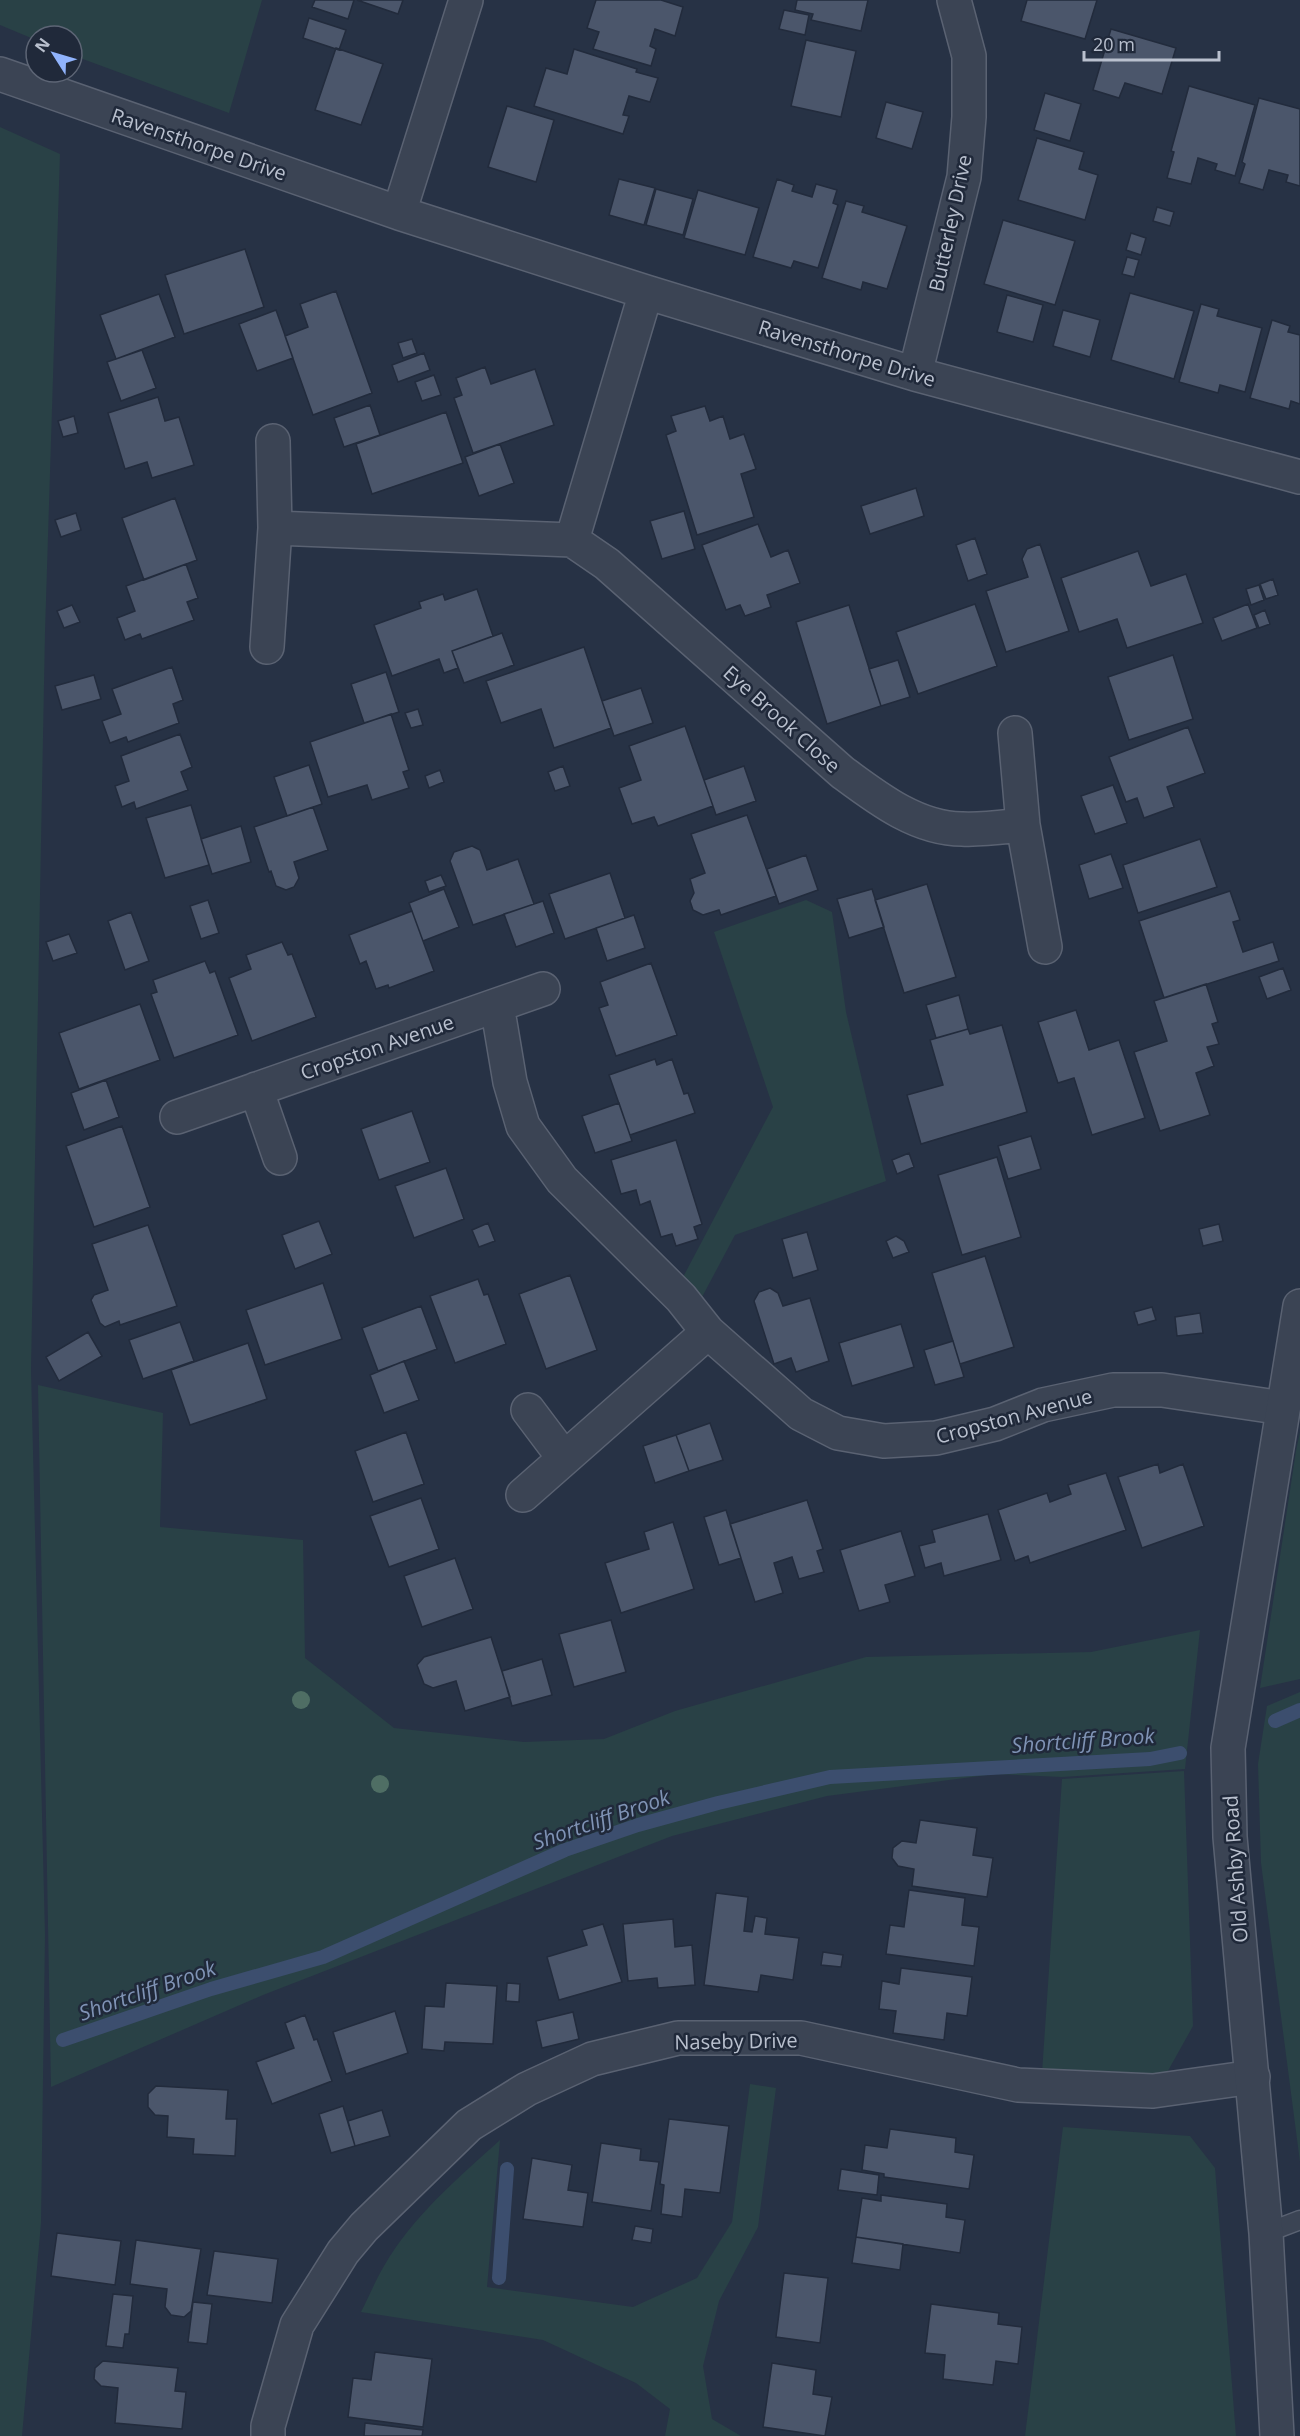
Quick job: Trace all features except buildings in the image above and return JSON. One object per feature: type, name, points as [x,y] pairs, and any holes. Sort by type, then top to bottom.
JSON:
[{"type":"street","points":[[399,213],[466,0]]},
{"type":"street","name":"Butterley Drive","points":[[915,375],[964,177],[969,117],[969,56],[954,0]]},
{"type":"street","name":"Ravensthorpe Drive","points":[[0,74],[399,213],[646,292],[915,375],[1300,477]]},
{"type":"street","points":[[275,528],[572,540],[646,292]]},
{"type":"street","points":[[267,647],[275,528],[273,441]]},
{"type":"street","name":"Eye Brook Close","points":[[572,540],[607,564],[842,772],[878,798],[918,820],[961,830],[1023,825]]},
{"type":"street","points":[[1015,733],[1023,825],[1045,947]]},
{"type":"street","name":"Cropston Avenue","points":[[177,1117],[543,989]]},
{"type":"street","name":"Cropston Avenue","points":[[497,1005],[510,1082],[523,1126],[562,1180],[681,1298],[708,1332],[801,1414],[838,1433],[884,1441],[936,1438],[995,1424],[1043,1405],[1113,1390],[1162,1390],[1283,1408]]},
{"type":"street","points":[[256,1089],[280,1158]]},
{"type":"street","name":"Old Ashby Road","points":[[1277,2436],[1266,2233],[1230,1837],[1228,1748],[1300,1306]]},
{"type":"street","points":[[523,1495],[708,1332]]},
{"type":"street","points":[[528,1410],[564,1458]]},
{"type":"street","name":"Naseby Drive","points":[[268,2436],[268,2426],[297,2325],[343,2252],[364,2227],[469,2125],[528,2089],[592,2059],[678,2038],[801,2038],[1018,2085],[1153,2091],[1253,2077]]},
{"type":"lane","points":[[1266,2233],[1300,2220]]},
{"type":"green space","points":[[0,0],[262,0],[229,113],[84,59],[84,24],[24,24],[24,35],[0,25]]},
{"type":"green space","points":[[0,127],[60,154],[45,632],[31,1370],[45,1935],[41,2223],[22,2436],[0,2436]]},
{"type":"green space","points":[[806,900],[832,912],[846,1012],[886,1181],[735,1235],[701,1299],[682,1279],[773,1107],[714,932]]},
{"type":"green space","points":[[38,1385],[163,1413],[160,1527],[303,1540],[305,1658],[394,1728],[524,1742],[604,1739],[675,1711],[866,1657],[1091,1652],[1200,1630],[1185,1769],[1062,1777],[995,1774],[827,1796],[672,1836],[263,1995],[51,2087]]},
{"type":"green space","points":[[1300,1432],[1300,1679],[1260,1688],[1296,1451]]},
{"type":"green space","points":[[1300,1692],[1300,2162],[1261,1863],[1258,1764],[1267,1706]]},
{"type":"green space","points":[[1184,1771],[1193,2026],[1164,2078],[1042,2073],[1062,1779]]},
{"type":"green space","points":[[750,2084],[776,2088],[758,2227],[719,2301],[703,2366],[712,2419],[741,2436],[665,2436],[670,2409],[636,2383],[543,2340],[361,2312],[384,2266],[408,2231],[437,2198],[500,2140],[487,2287],[633,2307],[697,2278],[732,2222]]},
{"type":"green space","points":[[1063,2127],[1190,2136],[1215,2168],[1236,2436],[1025,2436]]},
{"type":"waterway","name":"Shortcliff Brook","points":[[1275,1721],[1300,1710]]},
{"type":"waterway","name":"Shortcliff Brook","points":[[63,2040],[211,1989],[323,1957],[565,1850],[638,1825],[718,1803],[830,1777],[1150,1759],[1180,1753]]},
{"type":"waterway","points":[[499,2278],[507,2169]]}]
